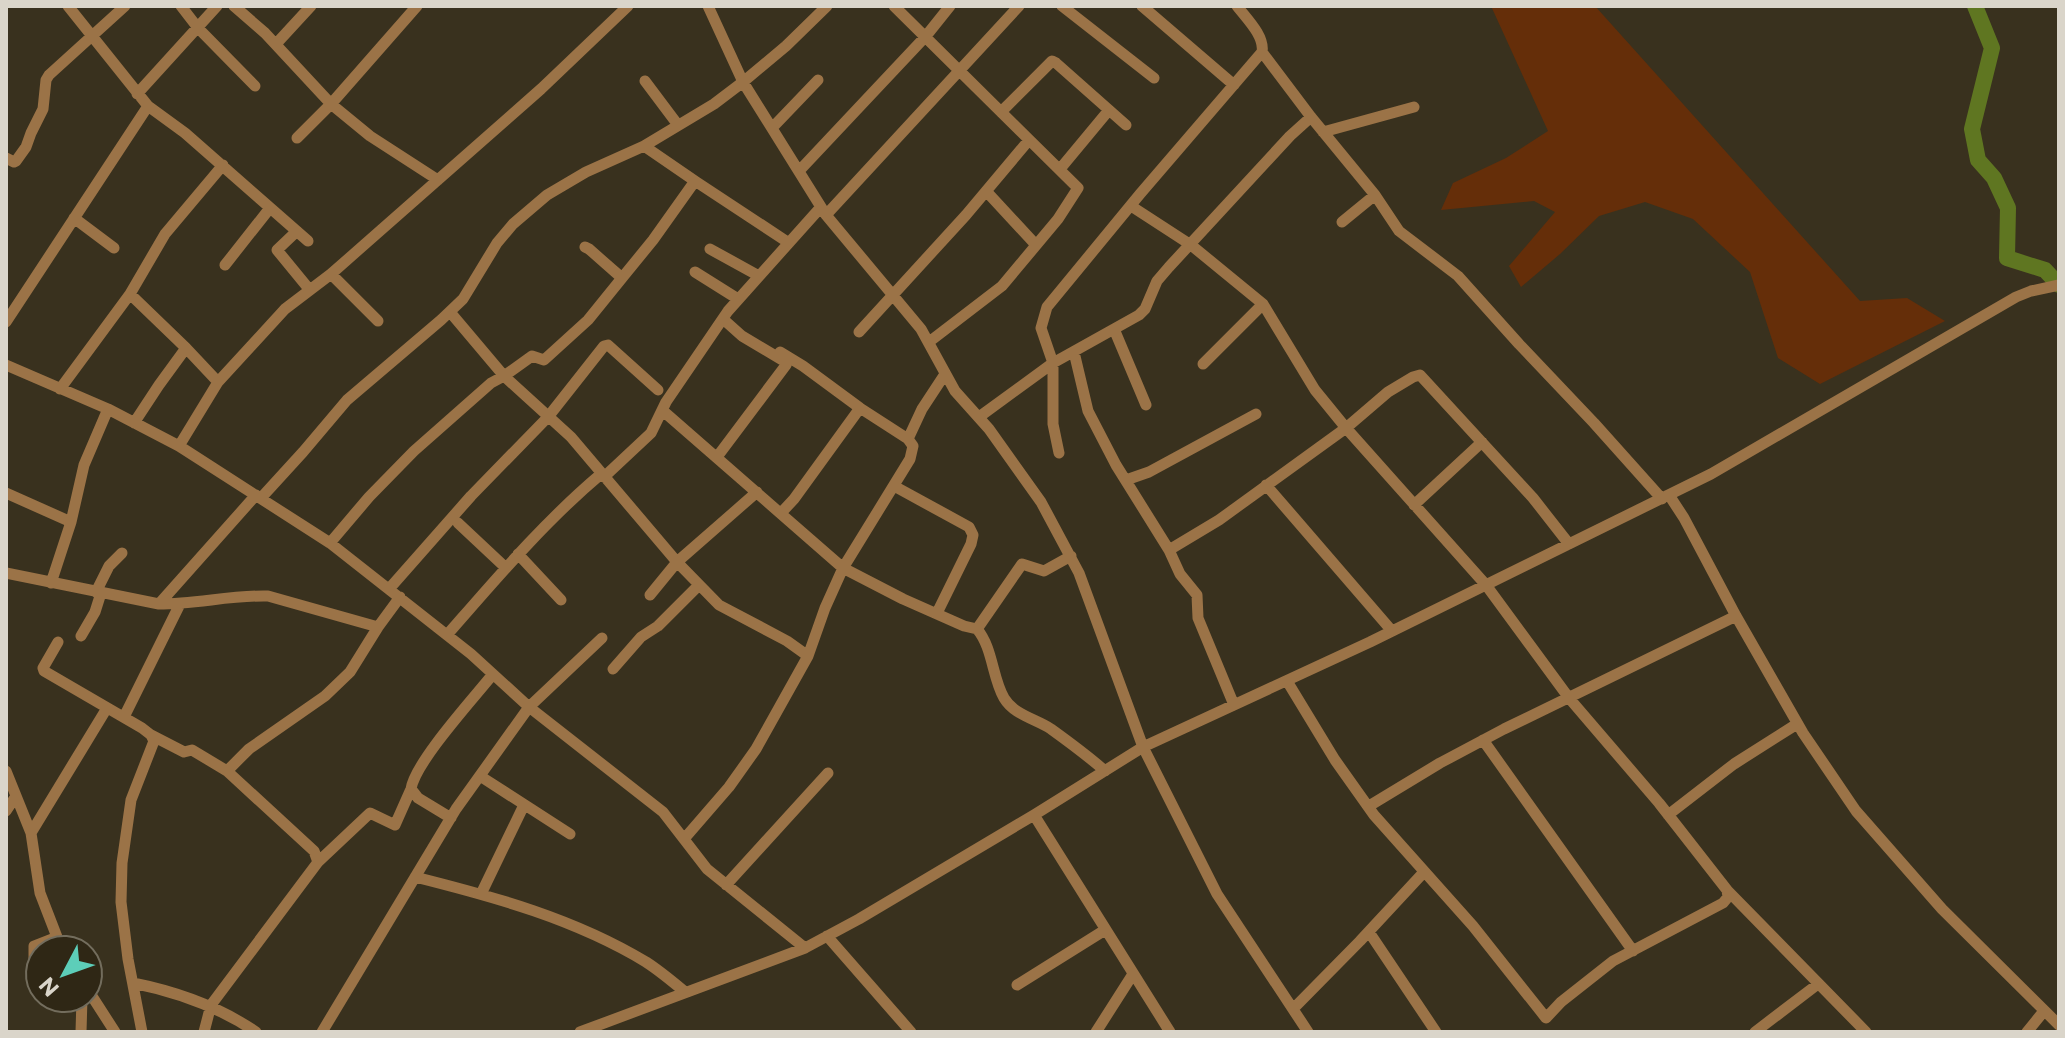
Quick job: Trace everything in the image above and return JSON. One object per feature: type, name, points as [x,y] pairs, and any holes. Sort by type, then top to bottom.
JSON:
[{"type":"street","points":[[68,6],[148,106],[223,165],[308,241]]},
{"type":"street","points":[[6,158],[16,161],[26,147],[43,109],[43,94],[49,75],[125,6]]},
{"type":"street","points":[[181,6],[198,28],[255,86]]},
{"type":"street","points":[[137,94],[217,6]]},
{"type":"street","points":[[234,6],[276,44],[331,104],[370,136],[438,180]]},
{"type":"street","points":[[297,138],[417,6]]},
{"type":"street","points":[[179,446],[218,382],[285,309],[331,274],[438,180],[541,89],[628,6]]},
{"type":"street","points":[[708,6],[743,82],[823,211],[921,329],[964,403],[979,417],[1041,502],[1079,573],[1143,747],[1217,894],[1308,1032]]},
{"type":"street","points":[[159,604],[258,496],[303,452],[347,400],[463,299],[497,243],[513,224],[547,195],[586,172],[644,146],[714,104],[786,46],[827,6]]},
{"type":"street","points":[[894,6],[1078,188],[1058,219],[1002,286],[929,342]]},
{"type":"street","points":[[799,171],[926,36],[950,6]]},
{"type":"street","points":[[447,635],[518,554],[574,497],[651,433],[662,410],[738,299],[1019,6]]},
{"type":"street","points":[[1062,6],[1154,78]]},
{"type":"street","points":[[1142,6],[1234,85]]},
{"type":"street","points":[[1059,453],[1053,424],[1053,363],[1041,328],[1047,307],[1262,52],[1263,45],[1258,35],[1237,6]]},
{"type":"street","points":[[276,44],[308,7]]},
{"type":"street","points":[[1262,52],[1375,195],[1399,231],[1458,276],[1684,518],[1797,724],[1866,822],[1942,909],[2059,1025]]},
{"type":"street","points":[[1001,112],[1052,61],[1126,125]]},
{"type":"street","points":[[772,128],[818,80]]},
{"type":"street","points":[[645,81],[678,125]]},
{"type":"street","points":[[6,322],[148,106]]},
{"type":"street","points":[[1323,132],[1414,107]]},
{"type":"street","points":[[1060,169],[1109,110]]},
{"type":"street","points":[[979,417],[1053,363],[1139,315],[1145,309],[1157,281],[1311,117]]},
{"type":"street","points":[[859,332],[1029,140]]},
{"type":"street","points":[[644,146],[789,243]]},
{"type":"street","points":[[60,389],[130,294],[165,234],[223,165]]},
{"type":"street","points":[[330,543],[414,451],[491,383],[532,356],[544,360],[588,320],[653,240],[695,181]]},
{"type":"street","points":[[986,191],[1036,245]]},
{"type":"street","points":[[1342,222],[1375,195]]},
{"type":"street","points":[[1131,206],[1191,245],[1263,304],[1315,390],[1486,585],[1569,698],[1727,890],[1866,1032]]},
{"type":"street","points":[[225,265],[270,208]]},
{"type":"street","points":[[74,218],[114,248]]},
{"type":"street","points":[[297,231],[277,250],[309,289]]},
{"type":"street","points":[[585,247],[622,278]]},
{"type":"street","points":[[710,249],[759,276]]},
{"type":"street","points":[[695,272],[738,299]]},
{"type":"street","points":[[331,274],[378,321]]},
{"type":"street","points":[[580,1032],[805,948],[1034,815],[1143,747],[1392,631],[1711,474],[2016,297],[2059,285]]},
{"type":"street","points":[[130,294],[218,382]]},
{"type":"street","points":[[1203,364],[1263,304]]},
{"type":"street","points":[[450,312],[504,376],[571,437],[677,562],[719,605],[787,641],[808,656]]},
{"type":"street","points":[[717,457],[786,365],[742,336],[723,319]]},
{"type":"street","points":[[1114,329],[1146,405]]},
{"type":"street","points":[[389,589],[471,496],[548,417],[604,346],[608,345],[658,390]]},
{"type":"street","points":[[134,423],[186,348]]},
{"type":"street","points":[[684,839],[729,787],[756,749],[808,656],[843,568],[910,459],[913,446],[908,439],[779,352]]},
{"type":"street","points":[[1074,352],[1088,411],[1180,574],[1197,595],[1198,618],[1234,705]]},
{"type":"street","points":[[6,365],[108,409],[179,446],[330,543],[447,635],[529,707],[663,812],[707,869],[805,948]]},
{"type":"street","points":[[908,439],[945,374]]},
{"type":"street","points":[[1169,550],[1219,520],[1346,428],[1388,392],[1420,375],[1533,498],[1569,544]]},
{"type":"street","points":[[781,513],[860,408]]},
{"type":"street","points":[[51,583],[71,522],[84,465],[108,409]]},
{"type":"street","points":[[662,410],[843,568],[903,599],[977,629],[987,643],[1004,698],[1011,707],[1047,726],[1105,771]]},
{"type":"street","points":[[1126,480],[1149,472],[1256,414]]},
{"type":"street","points":[[1414,505],[1482,442]]},
{"type":"street","points":[[1266,485],[1392,631]]},
{"type":"street","points":[[894,486],[969,527],[973,535],[937,613]]},
{"type":"street","points":[[650,595],[677,562],[757,492]]},
{"type":"street","points":[[6,493],[71,522]]},
{"type":"street","points":[[458,523],[506,568]]},
{"type":"street","points":[[81,636],[95,612],[109,566],[122,553]]},
{"type":"street","points":[[518,554],[561,600]]},
{"type":"street","points":[[977,629],[1022,564],[1044,571],[1071,556]]},
{"type":"street","points":[[6,573],[159,604],[268,596],[378,627]]},
{"type":"street","points":[[613,669],[641,637],[658,626],[699,585]]},
{"type":"street","points":[[227,771],[249,749],[302,712],[350,672],[400,597]]},
{"type":"street","points":[[124,717],[180,604]]},
{"type":"street","points":[[1369,806],[1483,740],[1736,616]]},
{"type":"street","points":[[322,1032],[451,818],[529,707],[602,638]]},
{"type":"street","points":[[58,642],[47,659],[44,671],[151,735],[184,752],[192,750],[227,771],[314,851],[318,862]]},
{"type":"street","points":[[204,1032],[211,1005],[318,862],[370,813],[395,825],[423,761],[493,674]]},
{"type":"street","points":[[1287,681],[1335,760],[1374,815],[1473,926],[1546,1018],[1561,1002],[1613,961],[1723,903],[1728,897],[1727,890]]},
{"type":"street","points":[[31,833],[107,708]]},
{"type":"street","points":[[1668,815],[1734,764],[1797,724]]},
{"type":"street","points":[[142,1032],[121,902],[122,863],[131,800],[154,741],[151,735]]},
{"type":"street","points":[[1483,740],[1633,951]]},
{"type":"street","points":[[6,771],[31,833],[40,893],[56,934]]},
{"type":"street","points":[[726,885],[828,773]]},
{"type":"street","points":[[480,776],[570,834]]},
{"type":"street","points":[[411,789],[418,798],[451,818]]},
{"type":"street","points":[[6,811],[16,796]]},
{"type":"street","points":[[481,894],[524,805]]},
{"type":"street","points":[[1034,815],[1170,1032]]},
{"type":"street","points":[[1293,1009],[1424,872]]},
{"type":"street","points":[[415,877],[546,915],[649,964],[685,992]]},
{"type":"street","points":[[1017,985],[1105,930]]},
{"type":"street","points":[[1369,932],[1436,1032]]},
{"type":"street","points":[[827,936],[911,1032]]},
{"type":"street","points":[[1096,1032],[1133,974]]},
{"type":"street","points":[[133,983],[164,989],[211,1005],[256,1032]]},
{"type":"street","points":[[1755,1032],[1818,984]]},
{"type":"street","points":[[2027,1032],[2044,1011]]},
{"type":"street","points":[[103,1014],[115,1032]]},
{"type":"shaded area","points":[[1491,6],[1595,6],[1860,301],[1907,298],[1945,321],[1820,384],[1778,358],[1750,272],[1693,219],[1645,202],[1599,216],[1521,287],[1509,266],[1555,212],[1534,201],[1441,210],[1453,183],[1506,158],[1548,131]]},
{"type":"waterway","points":[[1975,6],[1992,48],[1972,129],[1978,160],[1994,178],[2008,208],[2007,258],[2045,270],[2059,285]]}]
